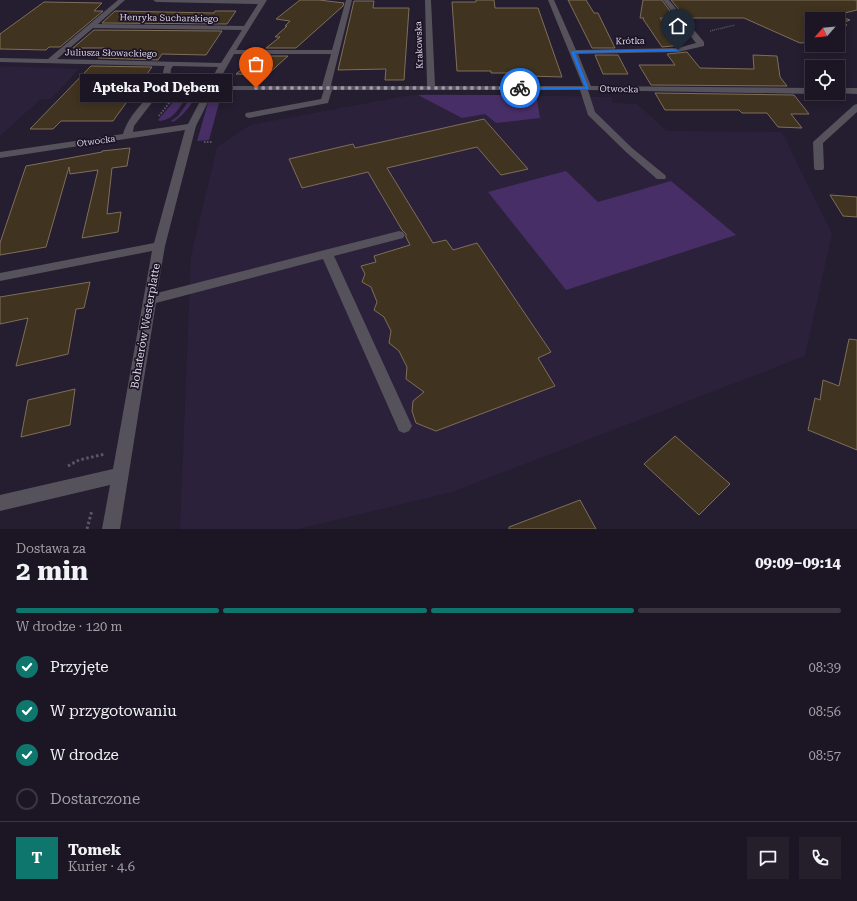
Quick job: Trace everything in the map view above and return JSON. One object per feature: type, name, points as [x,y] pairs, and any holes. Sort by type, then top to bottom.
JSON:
[{"type":"street","points":[[49,62],[122,0]]},
{"type":"street","points":[[156,0],[263,1]]},
{"type":"street","points":[[249,116],[325,101],[335,52],[349,0]]},
{"type":"street","name":"Krakowska","points":[[428,0],[431,88]]},
{"type":"street","points":[[551,0],[573,52],[585,88],[591,113],[629,150],[661,177]]},
{"type":"street","points":[[666,0],[694,35]]},
{"type":"street","points":[[210,88],[263,1]]},
{"type":"street","name":"Henryka Sucharskiego","points":[[92,26],[246,28]]},
{"type":"street","name":"Krótka","points":[[573,52],[678,50],[701,44],[694,35]]},
{"type":"street","points":[[231,52],[335,52]]},
{"type":"street","name":"Juliusza Słowackiego","points":[[0,60],[223,65]]},
{"type":"street","points":[[127,136],[130,126],[166,79],[167,69],[171,64]]},
{"type":"street","name":"Otwocka","points":[[210,88],[585,88],[805,91]]},
{"type":"street","name":"Bohaterów Westerplatte","points":[[111,529],[160,246],[191,126],[210,88]]},
{"type":"street","points":[[845,91],[857,91]]},
{"type":"street","points":[[820,168],[818,142],[857,107]]},
{"type":"street","name":"Otwocka","points":[[0,155],[191,126]]},
{"type":"street","points":[[150,300],[399,235]]},
{"type":"street","points":[[0,277],[160,246]]},
{"type":"street","points":[[327,254],[404,426]]},
{"type":"street","points":[[0,503],[120,474]]},
{"type":"path","points":[[853,0],[857,1]]},
{"type":"path","points":[[694,35],[735,25]]},
{"type":"path","points":[[161,131],[161,123],[156,121],[187,80],[192,79]]},
{"type":"path","points":[[184,105],[191,93]]},
{"type":"path","points":[[172,98],[188,98]]},
{"type":"shaded area","points":[[0,66],[79,69],[51,99],[41,99],[0,136]]},
{"type":"shaded area","points":[[206,76],[208,76],[188,108],[179,118],[173,122],[171,121],[178,116]]},
{"type":"shaded area","points":[[196,79],[198,81],[187,95],[178,95],[189,81]]},
{"type":"shaded area","points":[[427,94],[611,97],[613,103],[637,104],[667,131],[782,132],[832,234],[805,356],[452,492],[298,529],[180,529],[191,256],[217,147],[250,125],[405,96]]},
{"type":"shaded area","points":[[418,95],[536,95],[540,118],[496,123],[485,114],[462,118]]},
{"type":"shaded area","points":[[179,99],[184,101],[174,114],[164,120],[158,120],[174,101]]},
{"type":"shaded area","points":[[208,103],[219,103],[209,140],[197,141]]},
{"type":"shaded area","points":[[566,171],[598,202],[671,181],[736,235],[566,290],[488,192]]},
{"type":"building","points":[[300,0],[319,0],[344,3],[343,6],[296,48],[266,48],[280,37],[275,37],[287,26],[285,26],[290,21],[276,19]]},
{"type":"building","points":[[476,0],[494,0],[495,8],[538,8],[562,77],[528,76],[527,73],[457,71],[452,2],[476,2]]},
{"type":"building","points":[[568,0],[586,0],[594,13],[598,13],[615,48],[592,48]]},
{"type":"building","points":[[643,0],[662,0],[675,18],[660,18],[682,45],[662,47],[643,19],[644,18],[640,18]]},
{"type":"building","points":[[671,0],[857,0],[857,10],[845,13],[805,12],[805,43],[800,43],[744,18],[686,18]]},
{"type":"building","points":[[354,1],[374,1],[373,8],[409,8],[404,80],[385,80],[386,69],[338,70]]},
{"type":"building","points":[[44,2],[102,3],[94,11],[103,11],[60,47],[49,47],[46,50],[0,49],[0,34]]},
{"type":"building","points":[[115,11],[214,13],[215,11],[236,11],[227,24],[102,23]]},
{"type":"building","points":[[94,30],[222,31],[206,55],[162,54],[158,60],[98,58],[107,50],[104,50],[105,48],[73,48]]},
{"type":"building","points":[[687,52],[700,68],[754,69],[753,55],[777,56],[780,77],[787,86],[651,85],[639,65],[675,65],[667,54]]},
{"type":"building","points":[[595,55],[618,55],[628,74],[603,74]]},
{"type":"building","points":[[258,56],[288,56],[267,75],[236,74]]},
{"type":"building","points":[[91,66],[152,67],[113,121],[61,121],[53,129],[30,129]]},
{"type":"building","points":[[655,93],[794,95],[809,114],[791,114],[802,128],[778,127],[767,113],[742,113],[739,110],[665,110]]},
{"type":"building","points":[[484,119],[528,169],[501,175],[477,147],[387,168],[433,243],[446,240],[453,250],[477,243],[551,352],[538,358],[555,386],[436,431],[416,423],[412,411],[413,401],[424,392],[406,379],[407,367],[399,351],[389,343],[391,331],[384,317],[374,310],[377,302],[371,287],[362,282],[365,274],[361,266],[376,262],[374,256],[410,245],[406,234],[402,230],[368,172],[302,188],[289,159],[353,144],[355,148]]},
{"type":"building","points":[[130,148],[127,166],[112,168],[107,214],[121,212],[118,232],[82,238],[98,170],[70,174],[69,167],[46,247],[0,255],[0,243],[26,166],[102,151]]},
{"type":"building","points":[[830,195],[857,197],[857,217],[843,216]]},
{"type":"building","points":[[90,282],[84,308],[76,309],[68,354],[16,366],[28,318],[0,324],[0,297]]},
{"type":"building","points":[[849,339],[857,340],[857,450],[808,430],[815,398],[820,400],[823,380],[839,386]]},
{"type":"building","points":[[75,389],[70,425],[21,437],[28,400]]},
{"type":"building","points":[[675,436],[730,484],[699,515],[644,464]]},
{"type":"building","points":[[580,500],[596,529],[509,529],[509,527]]},
{"type":"way so far","points":[[256,88],[520,88]]},
{"type":"place","name":"Apteka Pod Dębem","points":[[256,88]]},
{"type":"route","points":[[520,88],[588,88],[573,52],[678,50]]}]
